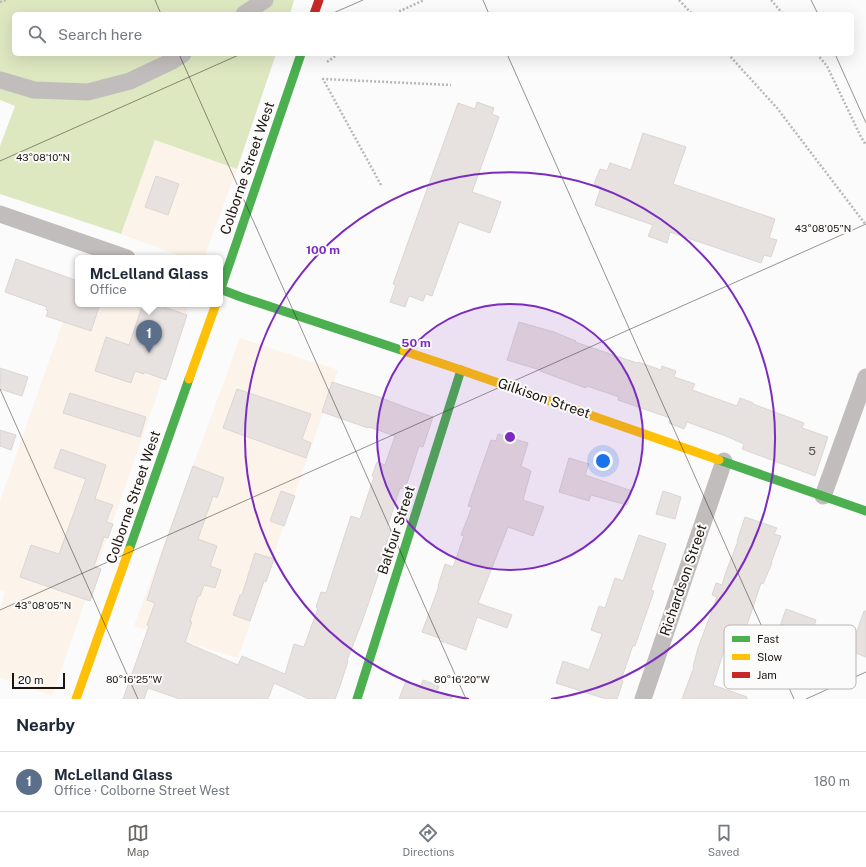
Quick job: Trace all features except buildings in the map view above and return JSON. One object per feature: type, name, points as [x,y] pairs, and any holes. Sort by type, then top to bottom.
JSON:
[{"type":"street","points":[[247,12],[265,0]]},
{"type":"street","points":[[315,12],[319,0]]},
{"type":"street","points":[[0,80],[34,90],[88,92],[130,81],[180,56]]},
{"type":"street","name":"Colborne Street West","points":[[223,281],[300,56]]},
{"type":"street","points":[[0,214],[118,255]]},
{"type":"street","name":"Gilkison Street","points":[[223,291],[461,370],[866,511]]},
{"type":"street","name":"Colborne Street West","points":[[76,699],[215,307]]},
{"type":"street","name":"Balfour Street","points":[[357,699],[461,370]]},
{"type":"street","points":[[823,496],[866,377]]},
{"type":"street","name":"Richardson Street","points":[[643,699],[724,461]]},
{"type":"path","points":[[0,2],[6,0]]},
{"type":"path","points":[[399,12],[424,0]]},
{"type":"path","points":[[679,0],[690,12]]},
{"type":"path","points":[[771,0],[781,12]]},
{"type":"path","points":[[327,62],[335,56]]},
{"type":"path","points":[[730,56],[777,108],[866,225]]},
{"type":"path","points":[[819,56],[827,66],[866,145]]},
{"type":"path","points":[[381,185],[323,79],[451,85]]},
{"type":"shaded area","points":[[155,140],[237,169],[205,255],[178,255],[121,234]]},
{"type":"shaded area","points":[[75,287],[75,307],[188,307],[52,696],[0,678],[0,608],[5,592],[0,590],[0,501]]},
{"type":"shaded area","points":[[240,338],[338,370],[238,658],[134,626]]},
{"type":"green space","points":[[0,0],[294,0],[291,12],[12,12],[12,56],[275,56],[237,169],[155,140],[121,234],[0,194],[0,146],[15,106],[0,100]]},
{"type":"traffic: fast","points":[[223,282],[300,56]]},
{"type":"traffic: fast","points":[[223,290],[404,351]]},
{"type":"traffic: fast","points":[[357,699],[461,370]]},
{"type":"traffic: fast","points":[[129,550],[189,379]]},
{"type":"traffic: fast","points":[[719,460],[866,511]]},
{"type":"traffic: slow","points":[[189,379],[215,307]]},
{"type":"traffic: slow","points":[[404,351],[719,460]]},
{"type":"traffic: slow","points":[[76,699],[129,550]]},
{"type":"traffic: jam","points":[[315,12],[319,0]]},
{"type":"place","name":"McLelland Glass","points":[[149,353]]}]
